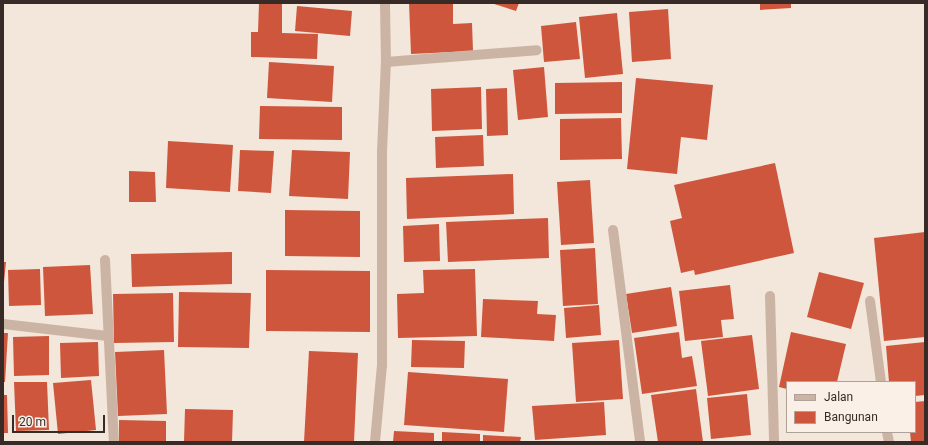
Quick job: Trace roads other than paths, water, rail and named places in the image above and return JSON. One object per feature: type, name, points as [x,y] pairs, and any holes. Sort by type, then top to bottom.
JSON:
[{"type":"street","points":[[375,442],[382,365],[382,152],[386,62],[384,3]]},
{"type":"street","points":[[386,62],[537,50]]},
{"type":"street","points":[[613,230],[640,442]]},
{"type":"street","points":[[104,260],[114,442]]},
{"type":"street","points":[[770,296],[774,442]]},
{"type":"street","points":[[870,301],[881,381]]},
{"type":"street","points":[[3,324],[107,336]]}]
